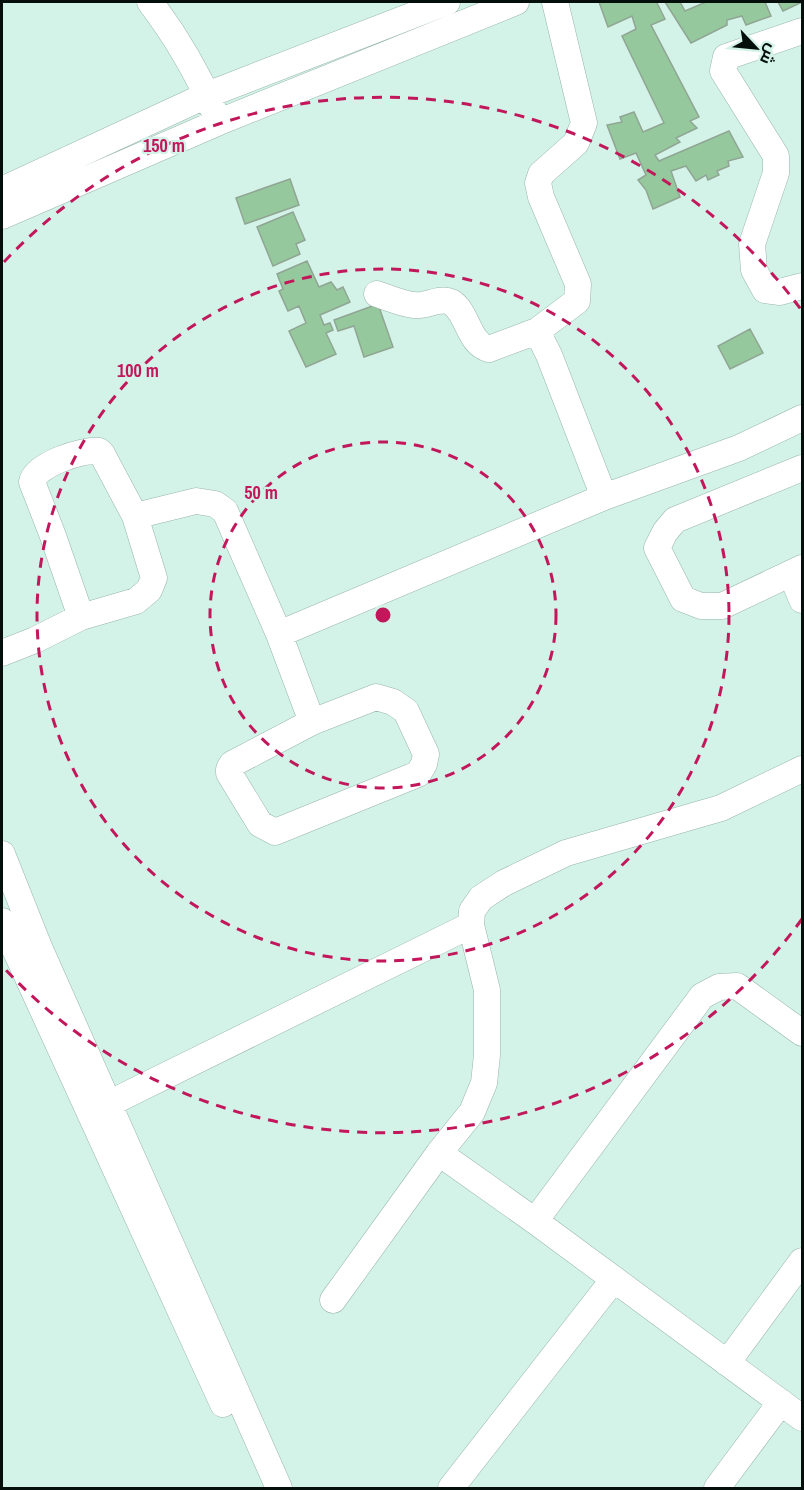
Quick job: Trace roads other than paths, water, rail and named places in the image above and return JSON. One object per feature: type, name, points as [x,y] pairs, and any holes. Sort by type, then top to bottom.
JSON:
[{"type":"street","points":[[150,2],[169,26],[199,77],[219,122]]},
{"type":"street","points":[[2,190],[207,95],[447,2]]},
{"type":"street","points":[[2,216],[219,122],[516,2]]},
{"type":"street","points":[[377,294],[415,306],[451,302],[477,343],[485,348],[510,342],[537,331],[576,301],[579,291],[578,284],[541,197],[538,183],[541,174],[576,144],[584,123],[555,2]]},
{"type":"street","points":[[802,31],[726,57],[723,71],[776,156],[776,173],[752,244],[754,270],[765,290],[780,292],[802,286]]},
{"type":"street","points":[[537,331],[549,355],[604,497]]},
{"type":"street","points":[[279,634],[604,497],[739,448],[802,418]]},
{"type":"street","points":[[739,448],[764,484]]},
{"type":"street","points":[[2,653],[35,640],[81,617],[136,601],[149,590],[154,578],[135,516],[99,451],[88,450],[42,468],[33,476],[32,482],[81,617]]},
{"type":"street","points":[[802,468],[675,520],[664,532],[657,548],[683,599],[701,606],[722,606],[797,570],[802,600]]},
{"type":"street","points":[[135,516],[196,501],[215,504],[225,510],[279,634],[312,722]]},
{"type":"street","points":[[376,697],[393,702],[406,711],[426,754],[424,764],[418,774],[275,832],[267,829],[260,824],[228,769],[232,764],[312,722],[376,697]]},
{"type":"street","points":[[333,1300],[439,1153],[472,1112],[484,1083],[488,1055],[487,990],[471,925],[472,911],[481,898],[504,883],[566,853],[721,808],[802,769]]},
{"type":"street","points":[[2,854],[19,953]]},
{"type":"street","points":[[2,921],[99,1109],[279,1488]]},
{"type":"street","points":[[99,1109],[471,925]]},
{"type":"street","points":[[535,1221],[702,996],[719,987],[737,986],[802,1033]]},
{"type":"street","points":[[99,1109],[262,1488]]},
{"type":"street","points":[[439,1153],[802,1418]]},
{"type":"street","points":[[726,1363],[802,1261]]},
{"type":"street","points":[[451,1488],[614,1279]]},
{"type":"street","points":[[717,1488],[781,1402]]}]
